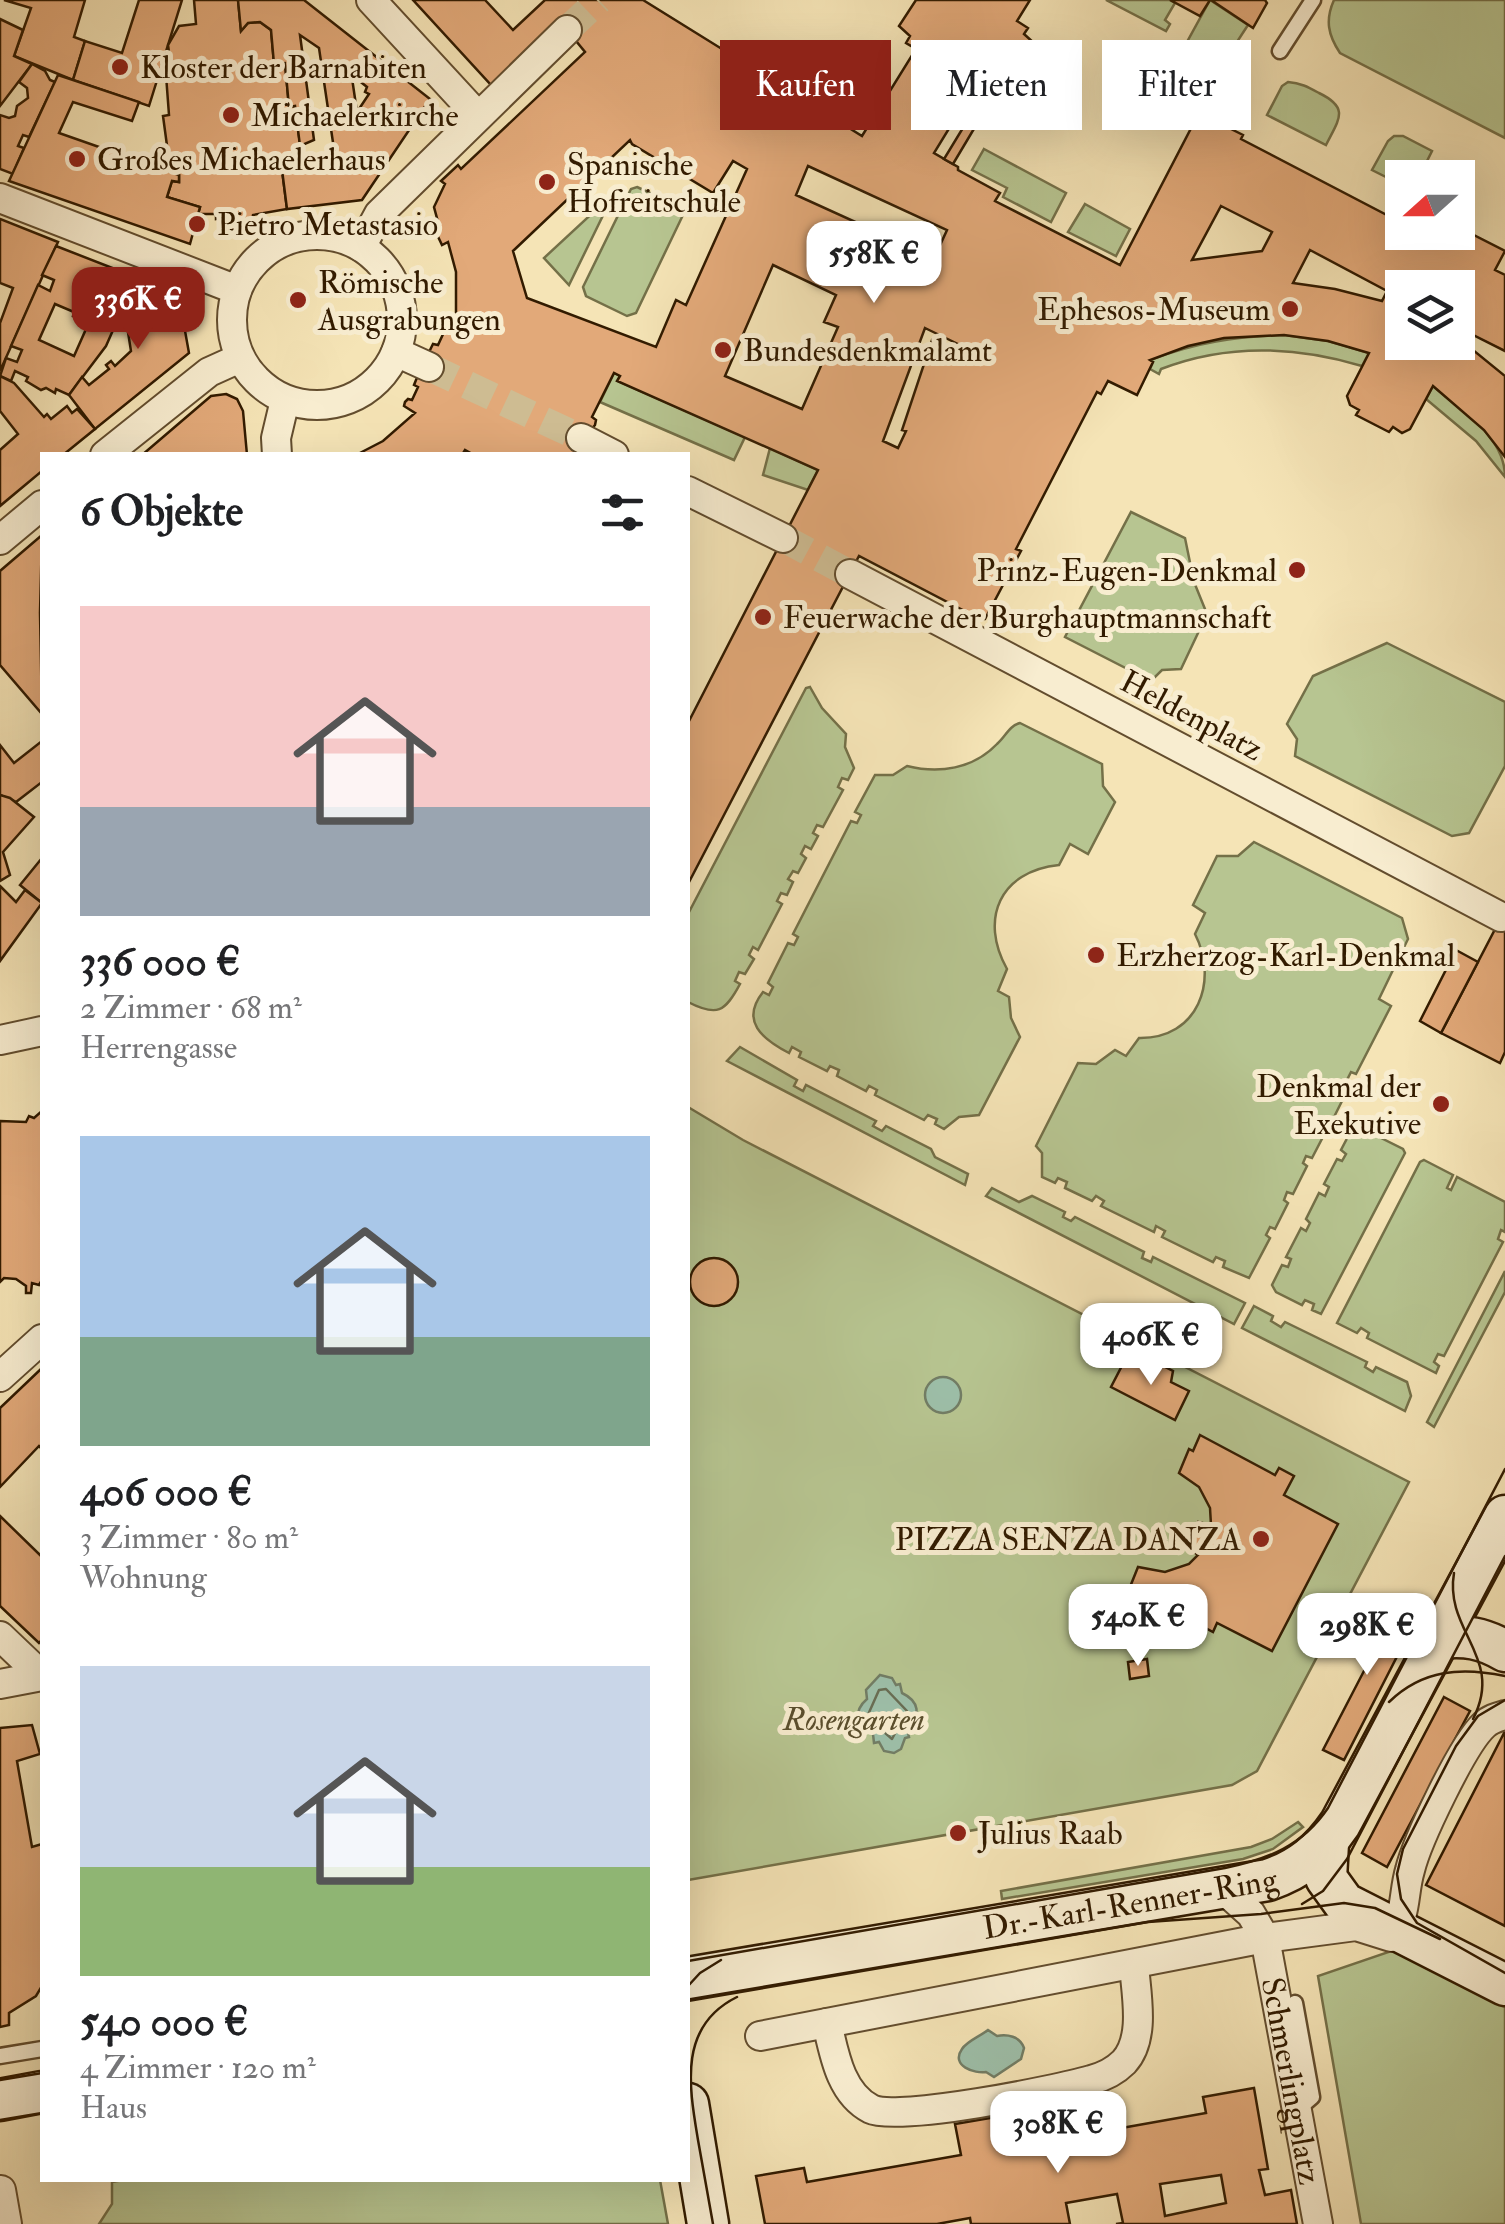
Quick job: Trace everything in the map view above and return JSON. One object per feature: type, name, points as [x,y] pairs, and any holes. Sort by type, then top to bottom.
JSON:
[{"type":"main road","name":"Dr.-Karl-Renner-Ring","points":[[690,1978],[1283,1875],[1313,1857],[1328,1842],[1505,1516]]},
{"type":"main road","points":[[1440,1638],[1477,1638],[1505,1651]]},
{"type":"main road","name":"Schmerlingplatz","points":[[1328,1842],[1324,1868],[1336,1896],[1505,1985]]},
{"type":"main road","points":[[0,2100],[40,2092]]},
{"type":"main road","points":[[690,2116],[708,2224]]},
{"type":"street","points":[[370,0],[478,116]]},
{"type":"street","points":[[362,247],[379,214],[567,30]]},
{"type":"street","points":[[0,198],[237,290]]},
{"type":"street","points":[[298,236],[336,236],[362,247],[384,267],[400,301],[402,320],[396,352],[385,372],[352,398],[313,406],[285,400],[260,384],[240,358],[232,331],[237,290],[253,262],[266,251],[298,236]]},
{"type":"street","points":[[396,352],[429,366]]},
{"type":"street","points":[[108,452],[210,372],[240,358]]},
{"type":"street","points":[[277,452],[285,400]]},
{"type":"street","points":[[580,438],[608,452]]},
{"type":"street","points":[[690,492],[783,538]]},
{"type":"street","points":[[0,540],[40,508]]},
{"type":"street","name":"Heldenplatz","points":[[850,574],[1502,916]]},
{"type":"street","points":[[0,1040],[40,1030]]},
{"type":"street","points":[[0,1377],[40,1341]]},
{"type":"street","points":[[0,1636],[40,1674]]},
{"type":"street","points":[[0,1684],[40,1676]]},
{"type":"street","points":[[1398,1928],[1415,1852],[1472,1741],[1495,1720]]},
{"type":"street","name":"Schmerlingplatz","points":[[1222,1888],[1251,1914],[1265,1938],[1318,2224]]},
{"type":"street","name":"Schmerlingplatz","points":[[1265,1938],[1356,1926],[1391,1937],[1398,1928]]},
{"type":"street","points":[[760,2036],[1265,1938]]},
{"type":"street","points":[[827,2023],[845,2082],[856,2098],[874,2111],[899,2114],[1090,2080],[1110,2074],[1126,2060],[1135,2043],[1138,2016],[1134,1965]]},
{"type":"street","points":[[1,2190],[7,2224]]},
{"type":"lane","points":[[1280,51],[1313,0]]},
{"type":"lane","points":[[1495,1720],[1505,1702]]},
{"type":"lane","points":[[1295,2002],[1312,2098],[1298,2109]]},
{"type":"lane","points":[[0,2056],[40,2048]]},
{"type":"green space","points":[[1106,0],[1175,3],[1165,20],[1170,24],[1166,31]]},
{"type":"green space","points":[[1210,0],[1248,25],[1238,40],[1188,40]]},
{"type":"green space","points":[[1334,0],[1505,0],[1505,138],[1340,53],[1329,27]]},
{"type":"green space","points":[[1288,82],[1301,84],[1335,104],[1338,121],[1326,145],[1267,115]]},
{"type":"green space","points":[[1403,136],[1432,151],[1428,160],[1385,160],[1385,176],[1372,170],[1388,141]]},
{"type":"green space","points":[[984,149],[1066,193],[1051,222],[1003,197],[1007,188],[972,170]]},
{"type":"green space","points":[[637,187],[680,207],[683,215],[636,313],[627,316],[586,296],[583,287],[631,189]]},
{"type":"green space","points":[[613,195],[569,285],[544,258]]},
{"type":"green space","points":[[1085,204],[1130,229],[1116,256],[1068,232]]},
{"type":"green space","points":[[1284,335],[1328,341],[1369,353],[1362,366],[1312,354],[1262,350],[1211,355],[1161,369],[1159,374],[1150,369],[1150,360],[1184,349],[1232,339]]},
{"type":"green space","points":[[614,373],[620,376],[618,381],[745,437],[734,460],[600,402]]},
{"type":"green space","points":[[1433,386],[1490,437],[1503,462],[1505,477],[1476,441],[1426,399]]},
{"type":"green space","points":[[770,448],[818,470],[808,490],[763,475]]},
{"type":"green space","points":[[1131,512],[1185,538],[1194,582],[1207,614],[1181,669],[1162,670],[1151,681],[1065,637]]},
{"type":"green space","points":[[1387,643],[1505,702],[1505,766],[1469,833],[1452,836],[1295,756],[1297,739],[1287,724],[1313,676]]},
{"type":"green space","points":[[810,687],[822,708],[846,734],[845,747],[854,768],[848,780],[842,778],[838,787],[843,790],[823,827],[817,825],[813,833],[818,836],[811,849],[805,846],[801,854],[806,858],[798,873],[793,871],[788,879],[793,882],[787,895],[781,893],[777,901],[782,904],[758,950],[753,947],[749,955],[754,959],[745,974],[739,972],[735,981],[740,984],[735,993],[719,1009],[698,1007],[690,1003],[690,910],[806,688]]},
{"type":"green space","points":[[1020,723],[1102,764],[1103,786],[1115,802],[1088,854],[1070,844],[1059,865],[1022,877],[1000,900],[995,932],[1007,969],[998,991],[1009,997],[1011,1018],[1020,1037],[979,1115],[959,1117],[944,1129],[935,1124],[937,1119],[928,1115],[924,1120],[875,1095],[877,1090],[869,1086],[866,1091],[837,1076],[839,1070],[830,1066],[827,1071],[799,1057],[801,1052],[792,1047],[789,1053],[779,1048],[757,1028],[754,1012],[763,992],[769,995],[773,987],[768,983],[788,943],[794,945],[798,937],[793,934],[851,821],[857,823],[861,815],[855,812],[875,775],[893,775],[907,766],[943,769],[966,764],[988,752]]},
{"type":"green space","points":[[1254,842],[1402,918],[1408,939],[1379,999],[1391,1006],[1356,1074],[1351,1072],[1347,1080],[1351,1083],[1331,1123],[1326,1121],[1322,1129],[1326,1131],[1312,1158],[1306,1156],[1303,1163],[1307,1166],[1293,1194],[1287,1192],[1284,1200],[1288,1203],[1275,1229],[1270,1227],[1266,1235],[1270,1238],[1249,1278],[1223,1267],[1225,1261],[1216,1257],[1213,1262],[1162,1237],[1165,1231],[1156,1226],[1154,1232],[1101,1206],[1104,1201],[1096,1196],[1092,1201],[1065,1188],[1067,1182],[1058,1178],[1055,1183],[1042,1177],[1042,1153],[1036,1146],[1078,1063],[1096,1064],[1115,1050],[1126,1056],[1139,1038],[1159,1036],[1189,1018],[1198,1004],[1205,970],[1195,934],[1205,913],[1193,905],[1217,856],[1238,856]]},
{"type":"green space","points":[[740,1047],[797,1080],[794,1086],[803,1091],[806,1085],[876,1121],[873,1126],[882,1131],[886,1126],[931,1149],[935,1157],[968,1174],[965,1185],[727,1061]]},
{"type":"green space","name":"Rosengarten","points":[[690,1108],[743,1140],[1409,1482],[1257,1771],[1232,1785],[690,1880]]},
{"type":"green space","points":[[1357,1126],[1405,1153],[1321,1314],[1312,1310],[1314,1304],[1305,1300],[1302,1305],[1276,1292],[1272,1285],[1282,1265],[1288,1267],[1291,1259],[1286,1257],[1301,1228],[1306,1231],[1310,1223],[1306,1219],[1319,1193],[1325,1196],[1329,1187],[1324,1184],[1337,1159],[1342,1161],[1346,1154],[1341,1150]]},
{"type":"green space","points":[[1424,1160],[1453,1175],[1447,1188],[1451,1190],[1457,1177],[1505,1202],[1505,1232],[1501,1230],[1498,1239],[1503,1242],[1444,1356],[1438,1354],[1434,1362],[1439,1366],[1436,1373],[1367,1338],[1369,1333],[1361,1328],[1357,1333],[1337,1323]]},
{"type":"green space","points":[[992,1188],[1019,1202],[1032,1196],[1065,1212],[1063,1217],[1071,1221],[1075,1217],[1144,1252],[1142,1258],[1151,1262],[1153,1257],[1245,1303],[1234,1324],[986,1196]]},
{"type":"green space","points":[[1505,1271],[1505,1292],[1434,1427],[1427,1422]]},
{"type":"green space","points":[[1254,1306],[1273,1316],[1271,1321],[1281,1327],[1285,1322],[1367,1362],[1365,1367],[1373,1372],[1376,1367],[1407,1382],[1411,1396],[1405,1411],[1242,1328]]},
{"type":"green space","points":[[1298,1822],[1303,1827],[1273,1849],[1243,1859],[1002,1899],[1001,1891],[1251,1847]]},
{"type":"green space","points":[[1397,1949],[1505,2002],[1505,2224],[1361,2224],[1318,1976]]},
{"type":"green space","points":[[112,2182],[660,2182],[668,2224],[99,2224],[112,2204]]},
{"type":"water","points":[[943,1377],[956,1382],[961,1395],[956,1408],[943,1413],[930,1408],[925,1395],[930,1382]]},
{"type":"water","points":[[880,1675],[900,1684],[902,1693],[916,1709],[915,1719],[907,1728],[909,1737],[894,1753],[884,1751],[879,1742],[874,1743],[873,1734],[862,1728],[858,1718],[867,1699],[866,1690]]},
{"type":"water","points":[[988,2030],[997,2036],[1016,2038],[1024,2048],[1021,2059],[994,2077],[970,2070],[959,2060],[964,2046]]},
{"type":"building","points":[[4,0],[85,0],[74,37],[85,41],[73,80],[14,56],[31,8]]},
{"type":"building","name":"Kloster der Barnabiten","points":[[139,0],[182,0],[149,106],[73,80],[85,41],[122,53]]},
{"type":"building","name":"Michaelerkirche","points":[[194,0],[238,0],[241,31],[248,23],[260,22],[271,30],[274,64],[285,63],[289,107],[295,106],[302,159],[281,162],[287,209],[253,215],[251,228],[228,230],[225,218],[198,214],[200,207],[167,197],[172,181],[179,182],[179,175],[167,170],[165,154],[168,153],[163,116],[169,115],[166,75],[172,74],[168,45],[179,26],[196,24]]},
{"type":"building","points":[[238,0],[304,0],[430,99],[362,200],[287,209],[281,162],[335,156],[319,48],[300,35],[314,140],[300,146],[295,106],[289,107],[285,63],[274,64],[271,30],[260,22],[248,23],[241,31]],"holes":[[[352,75],[367,87],[365,92],[369,94],[357,112],[352,78],[346,78]]]},
{"type":"building","points":[[413,0],[485,0],[513,30],[545,0],[643,0],[720,48],[720,130],[852,130],[862,136],[866,130],[891,130],[891,89],[911,57],[911,130],[948,130],[934,153],[1000,193],[995,201],[1120,265],[1190,130],[1233,130],[1243,135],[1241,139],[1385,214],[1385,250],[1475,250],[1475,236],[1505,251],[1495,270],[1505,275],[1505,351],[1475,336],[1475,270],[1385,270],[1385,290],[1310,250],[1293,283],[1382,301],[1385,295],[1385,360],[1475,360],[1475,352],[1505,376],[1505,457],[1484,430],[1433,386],[1410,429],[1402,433],[1393,427],[1389,432],[1356,415],[1359,410],[1350,405],[1347,396],[1369,353],[1328,341],[1284,335],[1224,338],[1150,360],[1153,362],[1137,395],[1108,381],[1101,394],[1097,392],[1016,549],[1021,551],[985,619],[859,556],[690,880],[690,719],[818,470],[617,381],[620,376],[614,373],[592,417],[595,425],[576,452],[362,452],[383,441],[415,413],[404,406],[405,402],[412,400],[418,387],[414,385],[431,348],[438,345],[444,332],[441,326],[448,322],[456,326],[456,272],[448,242],[442,245],[432,224],[438,222],[434,207],[445,184],[441,181],[458,165],[461,169],[585,52],[567,30],[492,86]],"holes":[[[630,140],[713,193],[733,161],[747,169],[686,305],[676,300],[656,347],[527,298],[513,251]],[[808,166],[947,230],[936,254],[919,247],[922,241],[892,226],[875,231],[796,195]],[[1221,206],[1272,232],[1262,251],[1192,260]],[[773,265],[836,295],[824,322],[838,327],[802,409],[725,376]],[[925,328],[962,346],[959,353],[932,340],[898,448],[883,441]]]},
{"type":"building","points":[[916,0],[1030,0],[1017,21],[1028,28],[1024,34],[1031,40],[911,40],[911,46],[906,43],[910,36],[899,26]]},
{"type":"building","points":[[1170,0],[1210,0],[1200,16]]},
{"type":"building","points":[[1211,0],[1265,0],[1267,3],[1253,28]]},
{"type":"building","points":[[0,19],[23,30],[14,56],[32,64],[0,106]]},
{"type":"building","points":[[32,64],[55,82],[29,137],[23,135],[18,146],[24,148],[13,174],[0,169],[0,115],[15,116],[17,106],[28,98],[27,88],[19,82]]},
{"type":"building","name":"Großes Michaelerhaus","points":[[58,75],[139,102],[132,121],[73,102],[59,133],[179,175],[179,182],[172,181],[167,197],[200,207],[190,244],[9,181]]},
{"type":"building","points":[[962,130],[973,130],[953,164],[944,159]]},
{"type":"building","points":[[0,219],[58,242],[0,371],[0,323],[13,288],[0,283]]},
{"type":"building","points":[[56,246],[138,278],[123,310],[110,304],[105,315],[117,321],[106,346],[69,395],[56,389],[55,393],[46,388],[41,390],[15,371],[11,381],[0,376],[6,358],[17,362],[22,350],[11,346],[38,285],[50,291],[54,280],[42,275]],"holes":[[[55,304],[74,312],[73,316],[90,320],[74,356],[39,340]]]},
{"type":"building","points":[[139,277],[178,292],[189,353],[95,429],[69,395],[82,377],[89,385],[109,369],[106,365],[111,361],[115,366],[131,351],[124,307]]},
{"type":"building","points":[[0,376],[14,383],[44,417],[47,414],[51,419],[67,406],[72,413],[77,409],[95,429],[67,452],[40,452],[40,473],[0,506],[0,450],[18,434],[0,411]]},
{"type":"building","points":[[226,394],[237,399],[243,411],[247,452],[146,452],[211,396]]},
{"type":"building","points":[[40,537],[40,712],[0,665],[0,571]]},
{"type":"building","points":[[40,743],[40,784],[16,802],[0,795],[0,745],[14,763]]},
{"type":"building","points":[[0,795],[34,817],[3,852],[10,875],[0,881]]},
{"type":"building","points":[[40,860],[40,901],[20,885]]},
{"type":"building","points":[[0,886],[16,902],[25,890],[40,906],[0,961]]},
{"type":"building","points":[[1505,910],[1505,1052],[1500,1063],[1441,1033]]},
{"type":"building","points":[[1456,950],[1478,962],[1441,1033],[1420,1021]]},
{"type":"building","points":[[40,1113],[40,1283],[32,1283],[31,1293],[26,1293],[26,1286],[16,1279],[4,1278],[0,1282],[0,1121],[26,1122],[29,1116],[34,1118]]},
{"type":"building","points":[[714,1258],[731,1265],[738,1282],[731,1299],[714,1306],[697,1299],[690,1282],[697,1265]]},
{"type":"building","points":[[1126,1358],[1155,1374],[1163,1366],[1173,1371],[1171,1382],[1189,1391],[1175,1420],[1111,1387]]},
{"type":"building","points":[[40,1370],[40,1447],[0,1487],[0,1408]]},
{"type":"building","name":"PIZZA SENZA DANZA","points":[[1200,1435],[1275,1475],[1279,1468],[1294,1476],[1284,1495],[1338,1524],[1272,1651],[1217,1623],[1213,1632],[1168,1608],[1152,1608],[1151,1598],[1128,1592],[1138,1567],[1165,1572],[1189,1564],[1198,1555],[1187,1547],[1198,1522],[1211,1525],[1210,1508],[1199,1487],[1179,1473]]},
{"type":"building","points":[[0,1516],[40,1555],[40,1642],[0,1606]]},
{"type":"building","points":[[1369,1611],[1410,1631],[1344,1760],[1323,1750],[1365,1669],[1355,1638]]},
{"type":"building","points":[[1147,1659],[1149,1676],[1130,1679],[1128,1662]]},
{"type":"building","points":[[1444,1697],[1470,1711],[1387,1867],[1362,1853]]},
{"type":"building","points":[[32,1725],[40,1754],[17,1761],[32,1847],[40,1845],[40,1989],[9,2013],[9,2025],[0,2027],[0,1728]]},
{"type":"building","points":[[1505,1734],[1505,1926],[1426,1885]]},
{"type":"building","points":[[1254,2088],[1268,2169],[1259,2170],[1265,2195],[1291,2190],[1297,2224],[1116,2224],[1123,2223],[1117,2194],[1066,2203],[1070,2224],[971,2224],[970,2218],[937,2224],[765,2224],[756,2176],[804,2168],[807,2182],[961,2155],[955,2124],[1049,2108],[1054,2140],[1206,2113],[1203,2097]],"holes":[[[1221,2175],[1226,2203],[1165,2216],[1160,2184]]]},
{"type":"tunnel","points":[[567,30],[599,0]]},
{"type":"tunnel","points":[[429,367],[581,438]]},
{"type":"tunnel","points":[[783,538],[850,574]]},
{"type":"tram line","points":[[690,1961],[1225,1868],[1283,1849],[1307,1832],[1328,1808],[1505,1469]]},
{"type":"tram line","points":[[1302,1904],[1323,1891],[1347,1859],[1505,1556]]},
{"type":"tram line","points":[[1454,1573],[1457,1612],[1482,1678],[1481,1697],[1473,1719]]},
{"type":"tram line","points":[[1389,1702],[1415,1683],[1444,1673],[1505,1676]]},
{"type":"tram line","points":[[1505,1700],[1478,1716],[1456,1746],[1403,1849],[1397,1874],[1401,1899],[1417,1923],[1505,1973]]},
{"type":"tram line","points":[[690,2001],[1148,1922],[1344,1903],[1375,1908],[1440,1939]]},
{"type":"tram line","points":[[690,1984],[721,1960]]},
{"type":"tram line","points":[[713,2224],[692,2099],[692,2059],[705,2024],[718,2009],[737,1997]]},
{"type":"tram line","points":[[0,2080],[40,2073]]},
{"type":"tram line","points":[[0,2120],[40,2113]]},
{"type":"place","name":"Kloster der Barnabiten","points":[[120,67]]},
{"type":"place","name":"Michaelerkirche","points":[[231,115]]},
{"type":"place","name":"Großes Michaelerhaus","points":[[77,159]]},
{"type":"place","name":"Spanische Hofreitschule","points":[[547,182]]},
{"type":"place","name":"Pietro Metastasio","points":[[197,224]]},
{"type":"place","name":"Römische Ausgrabungen","points":[[298,300]]},
{"type":"place","name":"Ephesos-Museum","points":[[1290,309]]},
{"type":"place","name":"Bundesdenkmalamt","points":[[723,350]]},
{"type":"place","name":"Prinz-Eugen-Denkmal","points":[[1297,570]]},
{"type":"place","name":"Feuerwache der Burghauptmannschaft","points":[[763,617]]},
{"type":"place","name":"Erzherzog-Karl-Denkmal","points":[[1096,955]]},
{"type":"place","name":"Denkmal der Exekutive","points":[[1441,1104]]},
{"type":"place","name":"PIZZA SENZA DANZA","points":[[1261,1539]]},
{"type":"place","name":"Julius Raab","points":[[958,1833]]}]
